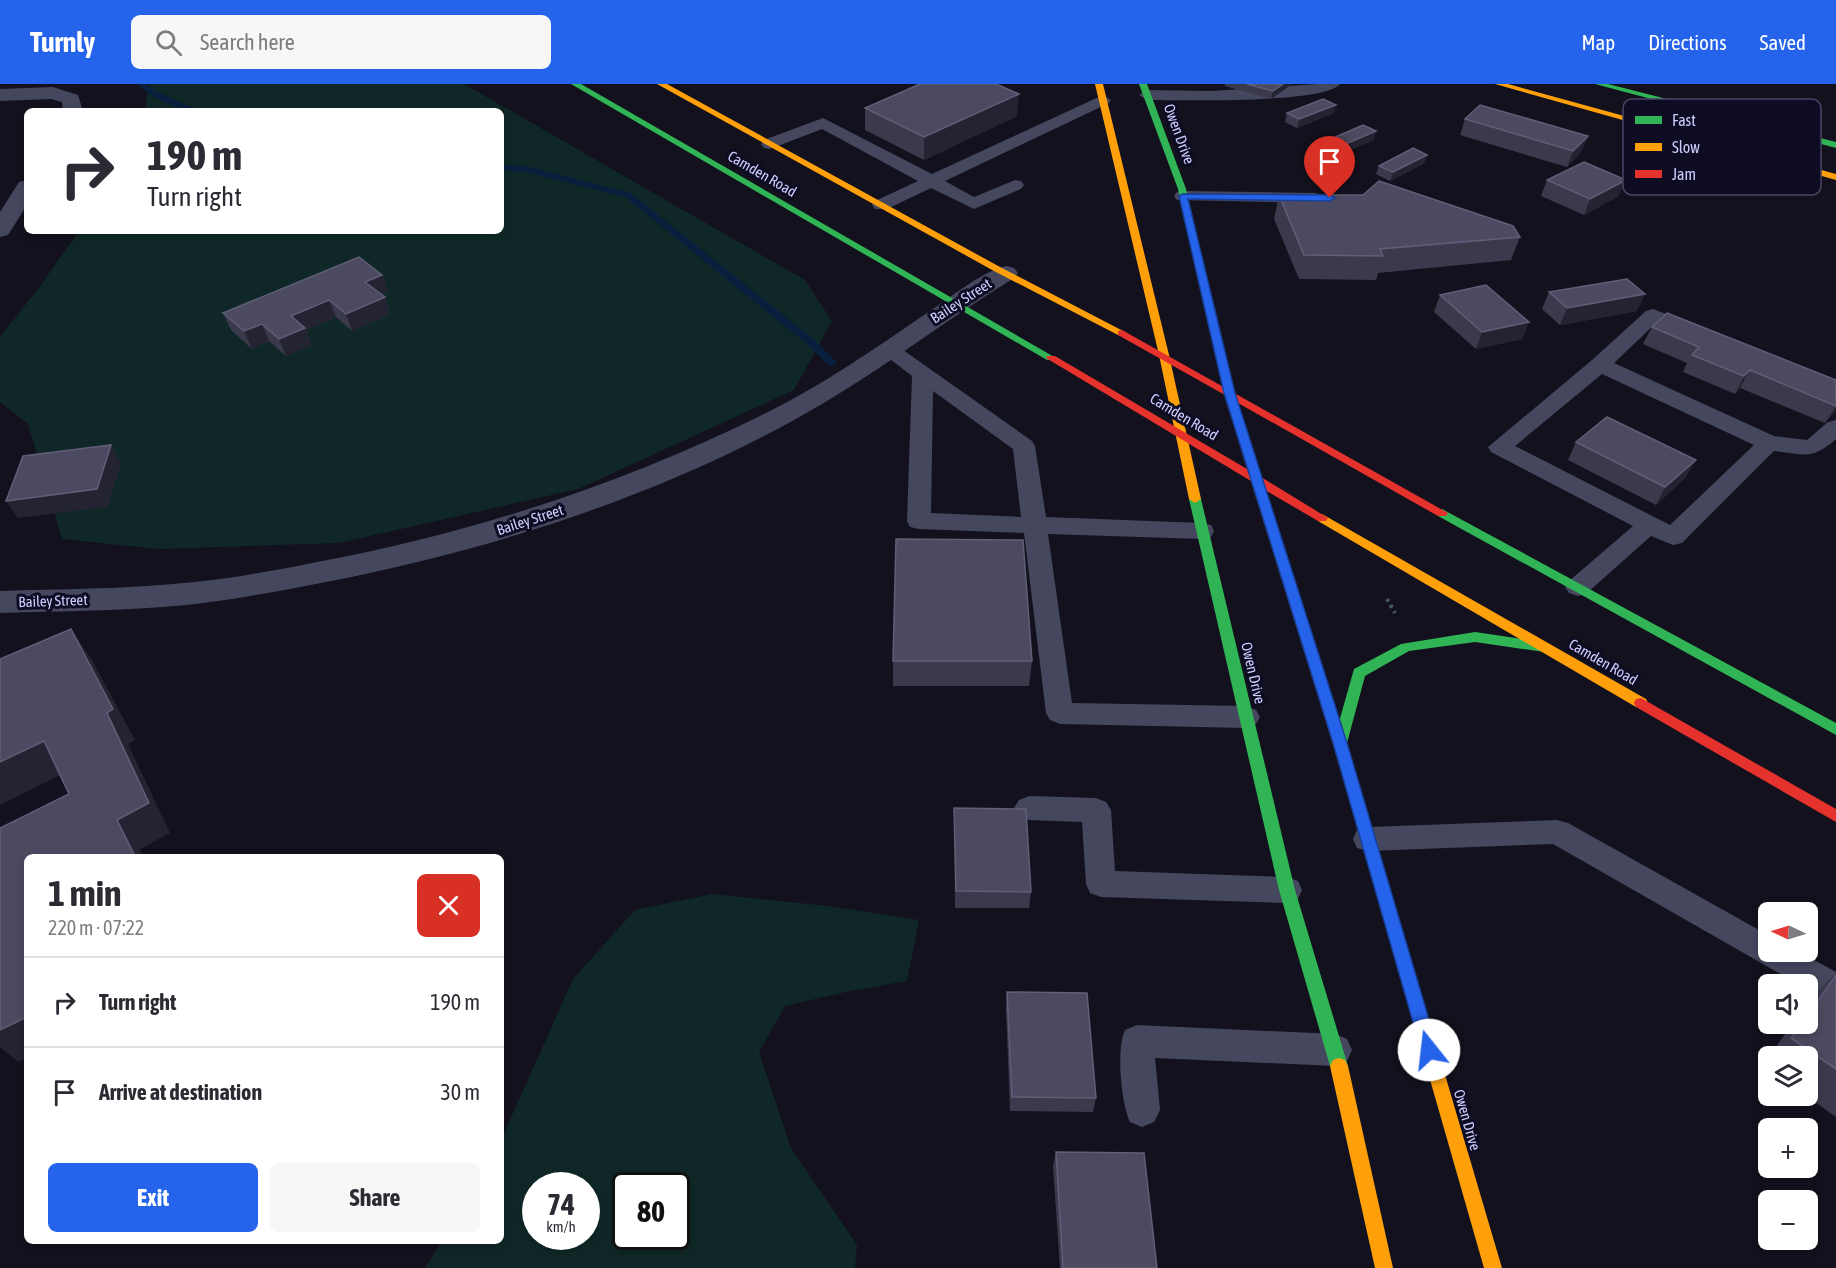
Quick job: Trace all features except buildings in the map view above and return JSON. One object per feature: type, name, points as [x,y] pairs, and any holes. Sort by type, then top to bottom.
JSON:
[{"type":"main road","name":"Camden Road","points":[[575,84],[1179,432],[1255,479],[1836,816]]},
{"type":"main road","name":"Camden Road","points":[[662,84],[1006,273],[1164,355],[1836,730]]},
{"type":"main road","points":[[1499,84],[1623,118]]},
{"type":"main road","points":[[1599,84],[1658,99]]},
{"type":"main road","name":"Owen Drive","points":[[1145,89],[1183,196],[1229,393],[1340,743],[1492,1268]]},
{"type":"main road","name":"Owen Drive","points":[[1101,92],[1287,890],[1335,1050],[1384,1268]]},
{"type":"main road","points":[[1821,140],[1836,144]]},
{"type":"main road","points":[[1821,173],[1836,177]]},
{"type":"main road","points":[[1340,743],[1359,673],[1406,647],[1475,637],[1544,647]]},
{"type":"street","points":[[0,95],[53,93],[71,99],[72,108]]},
{"type":"street","points":[[0,230],[24,192]]},
{"type":"street","name":"Bailey Street","points":[[0,602],[110,599],[211,591],[361,566],[498,531],[615,492],[713,451],[786,414],[889,349],[954,304],[1006,273]]},
{"type":"lane","points":[[1145,89],[1317,90],[1332,84]]},
{"type":"lane","points":[[881,205],[932,181],[1101,92]]},
{"type":"lane","points":[[770,144],[823,123],[974,204],[1015,185]]},
{"type":"lane","points":[[1183,196],[1330,198]]},
{"type":"lane","points":[[1718,341],[1653,315],[1600,365],[1499,447],[1672,537],[1768,443]]},
{"type":"lane","points":[[889,349],[1024,446],[1060,713],[1246,717]]},
{"type":"lane","points":[[1600,365],[1768,443],[1812,448],[1836,427]]},
{"type":"lane","points":[[923,373],[919,521],[1202,531]]},
{"type":"lane","points":[[1578,588],[1649,525]]},
{"type":"lane","points":[[1029,808],[1096,810],[1101,884],[1287,890]]},
{"type":"lane","points":[[1368,839],[1557,832],[1758,945]]},
{"type":"lane","points":[[1788,962],[1836,989]]},
{"type":"lane","points":[[1142,1110],[1137,1041],[1335,1050]]},
{"type":"green space","points":[[149,84],[464,84],[805,280],[832,321],[794,390],[578,489],[339,543],[159,549],[62,539],[28,424],[0,402],[0,337],[77,234],[504,234],[504,108],[145,108]]},
{"type":"green space","points":[[712,894],[828,906],[919,920],[907,981],[785,1006],[759,1052],[791,1148],[857,1245],[855,1268],[425,1268],[440,1244],[504,1244],[504,1133],[573,979],[635,910]]},
{"type":"waterway","points":[[141,84],[155,94],[188,108]]},
{"type":"waterway","points":[[504,167],[530,170],[628,195],[812,343],[832,363]]},
{"type":"traffic: fast","points":[[575,84],[1051,358]]},
{"type":"traffic: fast","points":[[1143,84],[1182,189],[1230,396]]},
{"type":"traffic: fast","points":[[1599,84],[1657,99]]},
{"type":"traffic: fast","points":[[1821,141],[1836,145]]},
{"type":"traffic: fast","points":[[1195,499],[1287,890],[1339,1066]]},
{"type":"traffic: fast","points":[[1442,513],[1836,730]]},
{"type":"traffic: fast","points":[[1340,743],[1359,673],[1406,647],[1475,637],[1544,647]]},
{"type":"traffic: slow","points":[[661,84],[997,269],[1122,333]]},
{"type":"traffic: slow","points":[[1099,84],[1164,355],[1195,499]]},
{"type":"traffic: slow","points":[[1499,84],[1623,118]]},
{"type":"traffic: slow","points":[[1821,173],[1836,177]]},
{"type":"traffic: slow","points":[[1322,518],[1641,703]]},
{"type":"traffic: slow","points":[[1352,783],[1493,1268]]},
{"type":"traffic: slow","points":[[1339,1066],[1384,1268]]},
{"type":"traffic: jam","points":[[1122,333],[1442,513]]},
{"type":"traffic: jam","points":[[1051,358],[1322,518]]},
{"type":"traffic: jam","points":[[1230,396],[1352,783]]},
{"type":"traffic: jam","points":[[1641,703],[1836,816]]},
{"type":"route","points":[[1330,198],[1183,196],[1229,393],[1340,743],[1429,1050]]}]
